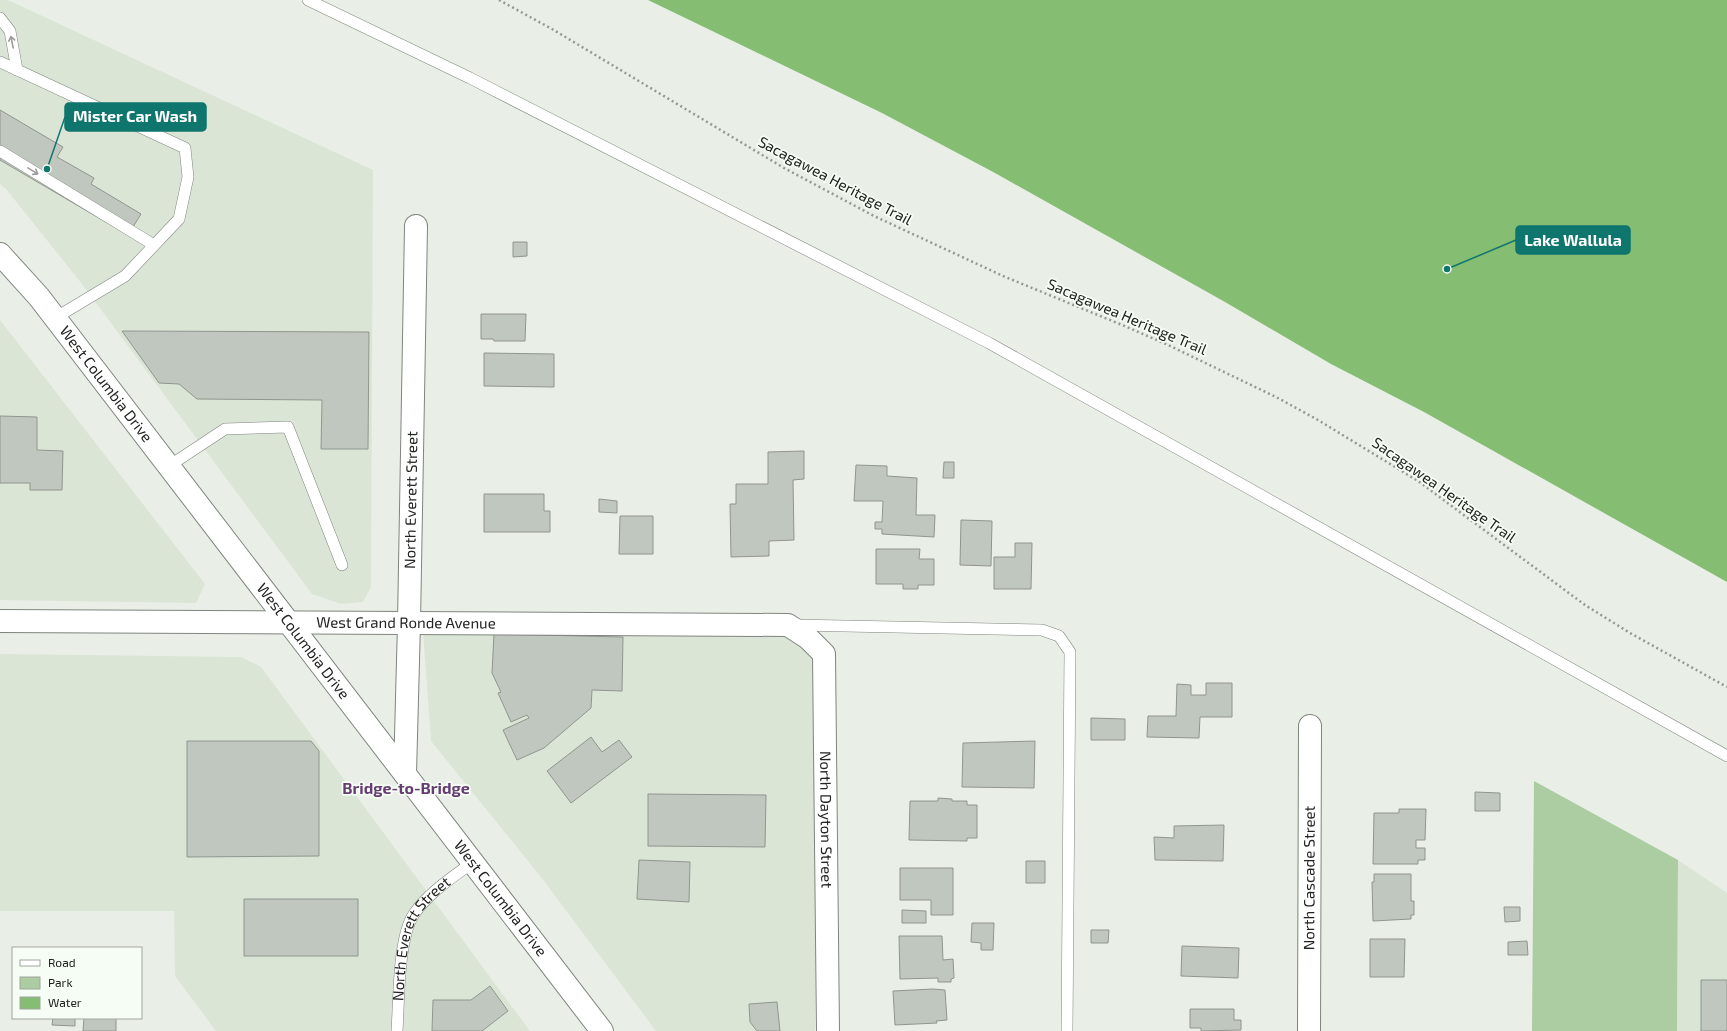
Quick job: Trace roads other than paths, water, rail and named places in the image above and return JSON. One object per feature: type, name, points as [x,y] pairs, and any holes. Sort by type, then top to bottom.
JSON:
[{"type":"street","name":"North Everett Street","points":[[405,774],[416,226]]},
{"type":"street","name":"West Columbia Drive","points":[[0,254],[39,297],[602,1031]]},
{"type":"street","name":"West Grand Ronde Avenue","points":[[0,621],[788,625]]},
{"type":"street","name":"North Dayton Street","points":[[788,625],[808,638],[824,654],[828,1031]]},
{"type":"street","name":"North Cascade Street","points":[[1309,1031],[1310,726]]},
{"type":"lane","points":[[308,0],[484,85],[989,343],[1727,756]]},
{"type":"lane","points":[[0,18],[10,32],[17,70]]},
{"type":"lane","points":[[0,62],[185,148],[188,177],[179,219],[125,276],[55,318]]},
{"type":"lane","points":[[0,151],[154,245]]},
{"type":"lane","points":[[169,466],[225,429],[288,427],[342,565]]},
{"type":"lane","points":[[788,625],[1042,630],[1059,636],[1070,652],[1067,1031]]},
{"type":"lane","name":"North Everett Street","points":[[397,1031],[403,944],[413,915],[436,890],[473,862]]},
{"type":"water","points":[[648,0],[1727,0],[1727,582],[1424,412],[1331,364],[1225,302],[995,173],[882,113]]},
{"type":"place","name":"Mister Car Wash","points":[[47,169]]},
{"type":"place","name":"Lake Wallula","points":[[1447,269]]},
{"type":"district","name":"Bridge-to-Bridge","points":[[406,788]]}]
